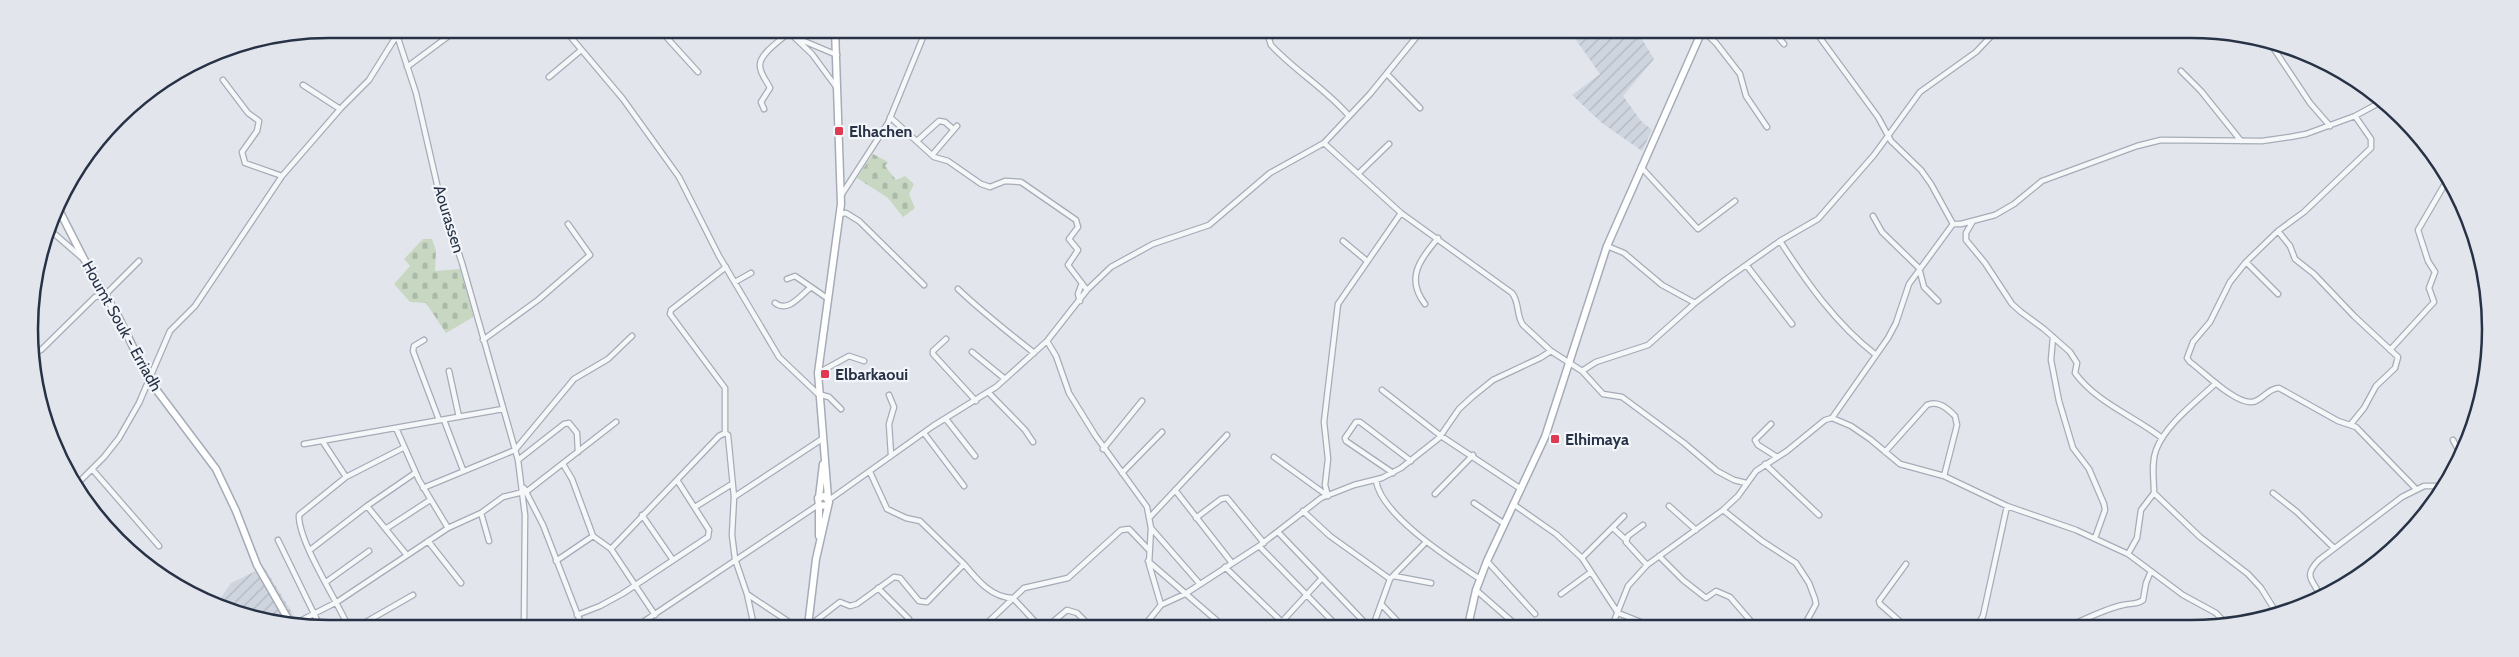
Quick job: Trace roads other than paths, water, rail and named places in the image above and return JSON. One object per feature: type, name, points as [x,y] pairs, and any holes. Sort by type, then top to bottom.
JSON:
[{"type":"main road","points":[[808,620],[811,590],[828,501],[823,463],[818,372],[841,196],[836,38]]},
{"type":"main road","points":[[1469,620],[1476,590],[1487,561],[1503,523],[1545,437],[1607,246],[1699,38]]},
{"type":"main road","name":"Houmt Souk - Erriadh","points":[[61,214],[84,259],[119,318],[149,380],[216,469],[236,510],[257,565],[287,616]]},
{"type":"main road","points":[[820,540],[819,497],[823,463]]},
{"type":"main road","points":[[819,497],[823,496],[828,501]]},
{"type":"main road","points":[[819,506],[828,501]]},
{"type":"street","points":[[80,480],[92,470],[120,438],[136,409],[170,331],[195,306],[282,176],[340,109],[369,80],[395,38]]},
{"type":"street","name":"Aourassen","points":[[398,38],[416,93],[439,193],[462,263],[518,460],[525,492]]},
{"type":"street","points":[[407,67],[446,38]]},
{"type":"street","points":[[571,38],[623,98],[672,167],[726,267],[779,357],[818,394],[829,397],[841,409]]},
{"type":"street","points":[[667,38],[698,72]]},
{"type":"street","points":[[764,109],[761,102],[770,88],[760,70],[760,64],[769,51],[786,38]]},
{"type":"street","points":[[793,38],[812,54],[838,89]]},
{"type":"street","points":[[797,38],[837,55]]},
{"type":"street","points":[[841,196],[890,117],[923,38]]},
{"type":"street","points":[[1270,38],[1271,45],[1290,65],[1329,95],[1349,116]]},
{"type":"street","points":[[828,501],[891,455],[989,393],[1006,379],[1047,341],[1102,274],[1126,258],[1160,241],[1209,225],[1270,173],[1324,143],[1387,74],[1416,38]]},
{"type":"street","points":[[1710,38],[1740,74],[1746,96],[1767,127]]},
{"type":"street","points":[[1779,38],[1784,44]]},
{"type":"street","points":[[1820,38],[1878,117],[1888,136],[1926,177],[1939,196],[1953,224]]},
{"type":"street","points":[[1582,371],[1596,362],[1648,345],[1695,303],[1780,241],[1818,219],[1888,136],[1920,92],[1976,52],[1989,38]]},
{"type":"street","points":[[549,77],[580,50]]},
{"type":"street","points":[[2280,52],[2310,103],[2330,126]]},
{"type":"street","points":[[2181,71],[2201,91],[2241,141]]},
{"type":"street","points":[[1387,74],[1420,108]]},
{"type":"street","points":[[223,80],[248,113],[259,121],[257,131],[242,152],[245,163],[282,176]]},
{"type":"street","points":[[303,85],[340,109]]},
{"type":"street","points":[[1832,418],[1896,323],[1904,292],[1919,268],[1953,224],[1973,222],[2009,208],[2047,179],[2070,169],[2098,162],[2137,146],[2161,140],[2176,139],[2262,141],[2290,138],[2330,126],[2376,105]]},
{"type":"street","points":[[2355,116],[2371,139],[2371,148],[2304,212],[2278,231],[2246,262],[2230,282],[2216,313],[2193,342],[2187,354],[2190,362],[2240,400],[2255,401],[2275,388],[2284,389],[2338,421],[2351,424],[2416,489]]},
{"type":"street","points":[[890,117],[918,140],[934,157],[951,162],[985,186],[990,187],[1011,180],[1022,182],[1076,220],[1078,227],[1069,238],[1078,251],[1068,264],[1087,290]]},
{"type":"street","points":[[918,140],[939,121],[955,127],[933,154]]},
{"type":"street","points":[[1324,143],[1402,213],[1512,293],[1518,303],[1520,323],[1551,351],[1582,371],[1604,394],[1622,397],[1684,443],[1717,471],[1734,480],[1746,483]]},
{"type":"street","points":[[1359,173],[1389,144]]},
{"type":"street","points":[[1641,168],[1695,228],[1703,227],[1735,202]]},
{"type":"street","points":[[2390,350],[2434,302],[2429,288],[2435,272],[2428,261],[2418,230],[2444,185]]},
{"type":"street","points":[[840,214],[846,213],[859,221],[924,285]]},
{"type":"street","points":[[1328,496],[1325,485],[1328,458],[1324,416],[1331,378],[1337,308],[1366,261],[1402,213]]},
{"type":"street","points":[[1873,216],[1882,232],[1919,268],[1924,287],[1938,301]]},
{"type":"street","points":[[1973,222],[1966,233],[1966,240],[1985,263],[2012,304],[2053,337],[2075,358],[2077,364],[2075,373],[2084,383],[2124,415],[2148,427],[2162,438]]},
{"type":"street","points":[[483,340],[538,300],[590,255],[568,224]]},
{"type":"street","points":[[2278,231],[2290,246],[2295,259],[2314,274],[2398,356],[2398,364],[2376,386],[2364,408],[2351,424]]},
{"type":"street","points":[[54,233],[84,259]]},
{"type":"street","points":[[1425,304],[1415,286],[1417,269],[1438,238]]},
{"type":"street","points":[[1343,241],[1366,261]]},
{"type":"street","points":[[1780,241],[1820,300],[1852,335],[1876,355]]},
{"type":"street","points":[[1607,246],[1624,253],[1662,285],[1695,303]]},
{"type":"street","points":[[38,351],[95,297],[105,295],[138,261]]},
{"type":"street","points":[[2246,262],[2278,294]]},
{"type":"street","points":[[1747,266],[1792,324]]},
{"type":"street","points":[[724,433],[725,388],[670,314],[671,310],[726,267]]},
{"type":"street","points":[[735,282],[751,273]]},
{"type":"street","points":[[788,279],[795,276],[827,298]]},
{"type":"street","points":[[1080,300],[1078,294],[1082,283]]},
{"type":"street","points":[[775,303],[780,306],[787,306],[810,288]]},
{"type":"street","points":[[958,289],[983,313],[1003,326],[1034,353]]},
{"type":"street","points":[[423,488],[515,450],[574,379],[608,359],[632,336]]},
{"type":"street","points":[[2053,337],[2051,360],[2059,401],[2073,448],[2092,474],[2104,504],[2105,510],[2095,538]]},
{"type":"street","points":[[946,339],[933,351],[933,354],[976,401]]},
{"type":"street","points":[[424,340],[414,346],[412,350],[463,470]]},
{"type":"street","points":[[1047,341],[1056,356],[1070,393],[1103,449],[1144,502],[1150,517],[1151,528],[1148,561],[1161,605]]},
{"type":"street","points":[[1149,620],[1161,605],[1185,594],[1199,583],[1262,544],[1303,511],[1328,496],[1393,473],[1412,461],[1441,436],[1459,409],[1493,380],[1551,351]]},
{"type":"street","points":[[972,352],[1006,379]]},
{"type":"street","points":[[818,372],[849,356],[864,361]]},
{"type":"street","points":[[449,371],[459,417]]},
{"type":"street","points":[[2128,554],[2137,538],[2141,510],[2154,493],[2153,467],[2156,450],[2162,438],[2216,383]]},
{"type":"street","points":[[1382,390],[1441,436],[1473,455],[1521,489]]},
{"type":"street","points":[[989,393],[1025,430],[1033,442]]},
{"type":"street","points":[[889,395],[894,407],[890,424],[891,455]]},
{"type":"street","points":[[1103,449],[1142,401]]},
{"type":"street","points":[[1885,452],[1927,405],[1932,403],[1942,406],[1955,416],[1957,425],[1944,476]]},
{"type":"street","points":[[304,444],[503,409]]},
{"type":"street","points":[[1615,620],[1628,586],[1647,565],[1723,510],[1738,496],[1746,483],[1765,464],[1825,420],[1832,418],[1851,426],[1905,466],[1944,476],[2007,506],[2095,538],[2128,554],[2184,595],[2216,613],[2220,618]]},
{"type":"street","points":[[946,419],[975,456]]},
{"type":"street","points":[[305,619],[337,602],[406,554],[448,528],[481,513],[503,497],[525,492],[616,422]]},
{"type":"street","points":[[1393,473],[1346,441],[1345,438],[1356,422],[1360,422],[1412,461]]},
{"type":"street","points":[[518,460],[564,424],[569,423],[577,434],[578,452]]},
{"type":"street","points":[[1771,424],[1755,440],[1777,457]]},
{"type":"street","points":[[396,428],[415,473],[448,528]]},
{"type":"street","points":[[1122,473],[1162,432]]},
{"type":"street","points":[[611,549],[642,515],[724,433]]},
{"type":"street","points":[[724,433],[728,435],[734,497],[732,535],[735,559],[747,594],[753,620]]},
{"type":"street","points":[[924,433],[964,486]]},
{"type":"street","points":[[1150,517],[1228,434]]},
{"type":"street","points":[[734,497],[822,439]]},
{"type":"street","points":[[2453,440],[2456,446]]},
{"type":"street","points":[[323,442],[346,477]]},
{"type":"street","points":[[345,620],[310,550],[299,524],[299,515],[346,477],[403,448]]},
{"type":"street","points":[[1435,494],[1473,455]]},
{"type":"street","points":[[1274,457],[1328,496]]},
{"type":"street","points":[[563,464],[572,479],[593,536],[611,549],[655,615]]},
{"type":"street","points":[[1765,464],[1819,515]]},
{"type":"street","points":[[92,470],[159,546]]},
{"type":"street","points":[[870,472],[887,509],[906,518],[919,519],[980,582],[999,596],[1013,598],[1033,620]]},
{"type":"street","points":[[310,550],[367,506],[415,473]]},
{"type":"street","points":[[577,615],[600,606],[708,537],[709,530],[677,480]]},
{"type":"street","points":[[1376,480],[1379,494],[1386,504],[1426,542],[1480,579]]},
{"type":"street","points":[[695,507],[732,484]]},
{"type":"street","points":[[2316,590],[2309,578],[2310,572],[2319,560],[2385,508],[2416,489],[2424,486],[2434,487]]},
{"type":"street","points":[[1175,490],[1232,563]]},
{"type":"street","points":[[525,492],[537,512],[579,620]]},
{"type":"street","points":[[524,620],[525,492]]},
{"type":"street","points":[[2154,493],[2200,537],[2248,574],[2273,608]]},
{"type":"street","points":[[2273,493],[2334,548]]},
{"type":"street","points":[[1196,518],[1214,503],[1227,498],[1262,544],[1306,594],[1332,620]]},
{"type":"street","points":[[387,528],[430,500]]},
{"type":"street","points":[[1474,503],[1503,523]]},
{"type":"street","points":[[1513,504],[1556,534],[1582,558],[1618,613],[1635,620]]},
{"type":"street","points":[[367,506],[387,528],[406,554]]},
{"type":"street","points":[[647,620],[735,559],[819,506]]},
{"type":"street","points":[[1669,506],[1696,530]]},
{"type":"street","points":[[1981,620],[2007,506]]},
{"type":"street","points":[[1723,510],[1754,536],[1796,562],[1809,582],[1816,604],[1807,620]]},
{"type":"street","points":[[525,515],[531,511],[537,512]]},
{"type":"street","points":[[1303,511],[1330,536],[1392,577],[1431,582]]},
{"type":"street","points":[[481,513],[489,541]]},
{"type":"street","points":[[642,515],[673,560]]},
{"type":"street","points":[[1582,558],[1624,516]]},
{"type":"street","points":[[1626,540],[1643,525]]},
{"type":"street","points":[[990,620],[1020,590],[1029,586],[1066,579],[1108,540],[1124,528],[1132,531],[1149,550]]},
{"type":"street","points":[[1151,528],[1199,583]]},
{"type":"street","points":[[1612,528],[1626,540],[1647,565]]},
{"type":"street","points":[[1278,532],[1362,620]]},
{"type":"street","points":[[556,560],[593,536]]},
{"type":"street","points":[[278,540],[317,619]]},
{"type":"street","points":[[428,541],[461,583]]},
{"type":"street","points":[[1376,620],[1384,592],[1392,577],[1426,542]]},
{"type":"street","points":[[326,582],[369,552]]},
{"type":"street","points":[[1659,556],[1683,580],[1706,598],[1716,591],[1725,593],[1750,620]]},
{"type":"street","points":[[1148,561],[1216,620]]},
{"type":"street","points":[[1487,561],[1535,614]]},
{"type":"street","points":[[816,620],[837,603],[841,602],[853,606],[897,576],[919,601],[928,602],[964,564]]},
{"type":"street","points":[[1898,620],[1878,601],[1906,564]]},
{"type":"street","points":[[1225,567],[1276,620]]},
{"type":"street","points":[[2083,620],[2101,612],[2124,605],[2139,603],[2143,600],[2151,570]]},
{"type":"street","points":[[1561,594],[1591,572]]},
{"type":"street","points":[[1283,620],[1322,578]]},
{"type":"street","points":[[878,588],[909,619]]},
{"type":"street","points":[[1476,590],[1511,620]]},
{"type":"street","points":[[747,594],[786,620]]},
{"type":"street","points":[[369,620],[413,595]]},
{"type":"street","points":[[1382,604],[1397,620]]},
{"type":"street","points":[[1055,620],[1065,611],[1070,610],[1077,613],[1084,620]]},
{"type":"place","name":"Elhachen","points":[[839,131]]},
{"type":"place","name":"Elbarkaoui","points":[[825,374]]},
{"type":"place","name":"Elhimaya","points":[[1555,439]]}]
